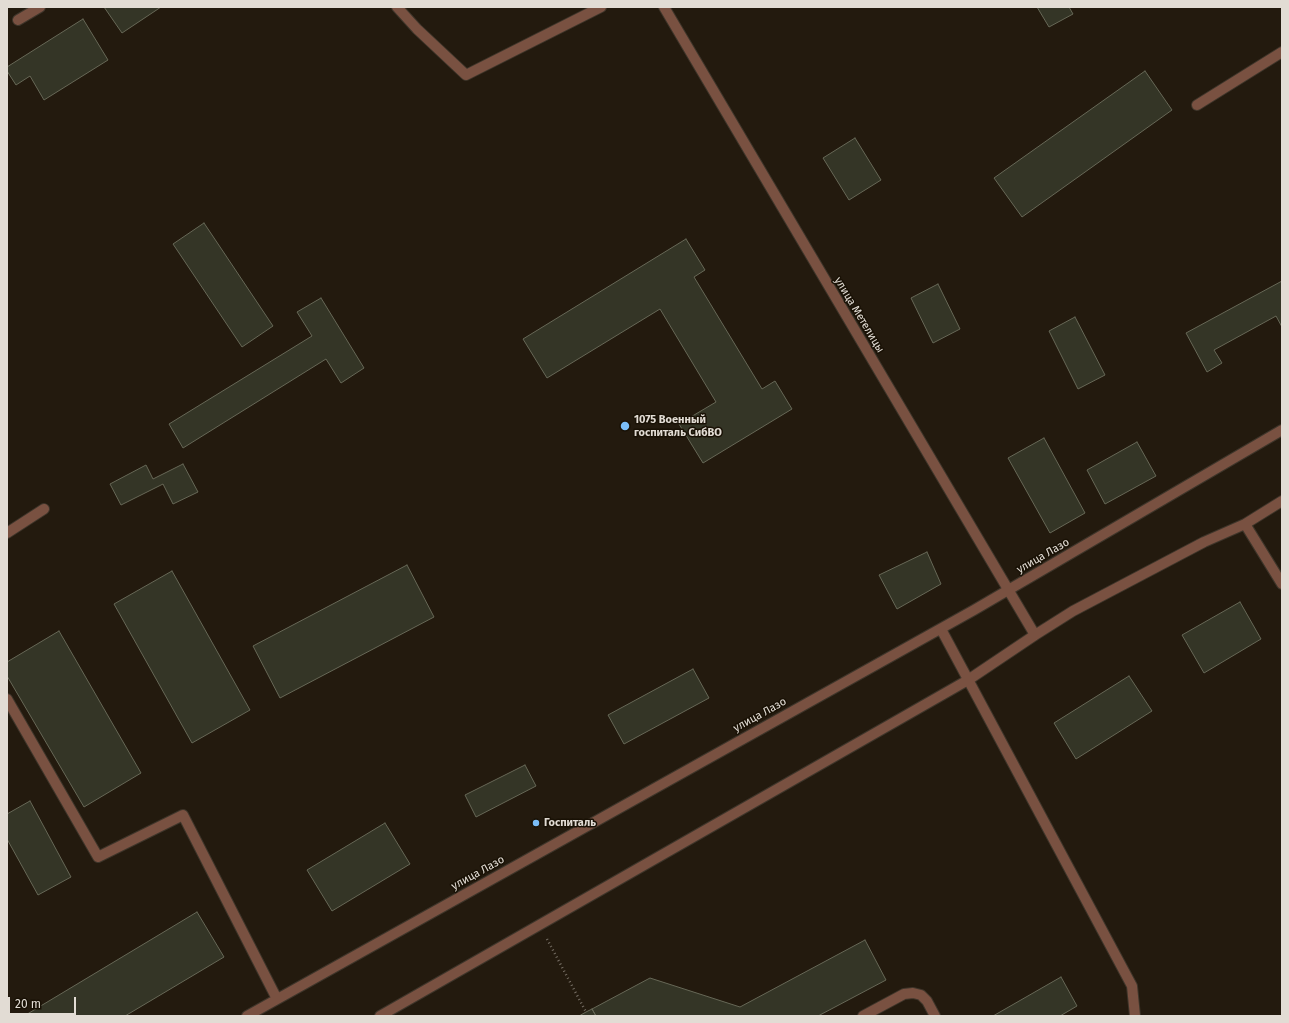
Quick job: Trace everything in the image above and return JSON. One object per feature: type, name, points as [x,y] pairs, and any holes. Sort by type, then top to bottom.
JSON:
[{"type":"street","points":[[18,20],[40,7]]},
{"type":"street","points":[[397,7],[466,75],[601,7]]},
{"type":"street","name":"улица Метелицы","points":[[664,7],[1034,635]]},
{"type":"street","points":[[1197,105],[1282,52]]},
{"type":"street","name":"улица Лазо","points":[[247,1016],[1008,591],[1282,430]]},
{"type":"street","points":[[380,1016],[968,680],[1034,635],[1073,611],[1204,542],[1245,524],[1282,502]]},
{"type":"street","points":[[7,533],[44,509]]},
{"type":"street","points":[[1245,524],[1282,584]]},
{"type":"street","points":[[940,628],[1132,986],[1135,1016]]},
{"type":"street","points":[[7,699],[98,857],[183,815],[277,999]]},
{"type":"street","points":[[863,1016],[904,994],[913,993],[921,995],[927,1001],[935,1016]]},
{"type":"path","points":[[539,925],[586,1012]]},
{"type":"building","points":[[104,7],[161,7],[122,33]]},
{"type":"building","points":[[1037,7],[1069,7],[1073,14],[1049,27]]},
{"type":"building","points":[[83,19],[108,60],[44,100],[30,76],[16,85],[7,71],[7,67]]},
{"type":"building","points":[[1145,71],[1172,110],[1022,217],[994,178]]},
{"type":"building","points":[[855,138],[881,180],[849,200],[823,158]]},
{"type":"building","points":[[204,223],[273,326],[242,347],[173,244]]},
{"type":"building","points":[[686,239],[705,270],[694,277],[762,389],[775,381],[792,409],[703,463],[679,424],[716,402],[660,309],[547,378],[523,339]]},
{"type":"building","points":[[1282,281],[1282,327],[1276,316],[1214,350],[1222,363],[1207,372],[1186,333]]},
{"type":"building","points":[[938,284],[960,329],[933,343],[911,298]]},
{"type":"building","points":[[321,298],[364,368],[341,383],[326,359],[183,448],[169,424],[312,336],[297,312]]},
{"type":"building","points":[[1075,317],[1105,375],[1078,389],[1049,331]]},
{"type":"building","points":[[1044,438],[1085,513],[1050,533],[1008,458]]},
{"type":"building","points":[[1137,442],[1156,476],[1105,504],[1087,470]]},
{"type":"building","points":[[183,464],[198,492],[173,504],[163,484],[121,505],[110,484],[146,465],[153,479]]},
{"type":"building","points":[[927,552],[941,584],[897,609],[879,575]]},
{"type":"building","points":[[407,565],[434,617],[280,698],[253,646]]},
{"type":"building","points":[[172,571],[250,710],[192,743],[114,604]]},
{"type":"building","points":[[1240,602],[1261,639],[1204,673],[1182,635]]},
{"type":"building","points":[[59,631],[141,773],[84,807],[7,676],[7,662]]},
{"type":"building","points":[[693,669],[709,698],[624,744],[608,715]]},
{"type":"building","points":[[1129,676],[1152,711],[1076,759],[1054,723]]},
{"type":"building","points":[[525,765],[536,786],[476,817],[465,795]]},
{"type":"building","points":[[30,801],[71,877],[38,895],[7,839],[7,814]]},
{"type":"building","points":[[385,823],[410,864],[332,911],[307,870]]},
{"type":"building","points":[[197,912],[224,957],[125,1016],[24,1016]]},
{"type":"building","points":[[865,940],[886,980],[818,1016],[596,1016],[592,1009],[650,978],[740,1007]]},
{"type":"building","points":[[1061,977],[1077,1006],[1060,1016],[993,1016]]},
{"type":"building","points":[[592,1009],[596,1016],[579,1016],[586,1012]]},
{"type":"place","name":"1075 Военный госпиталь СибВО","points":[[625,426]]},
{"type":"place","name":"Госпиталь","points":[[536,823]]}]
